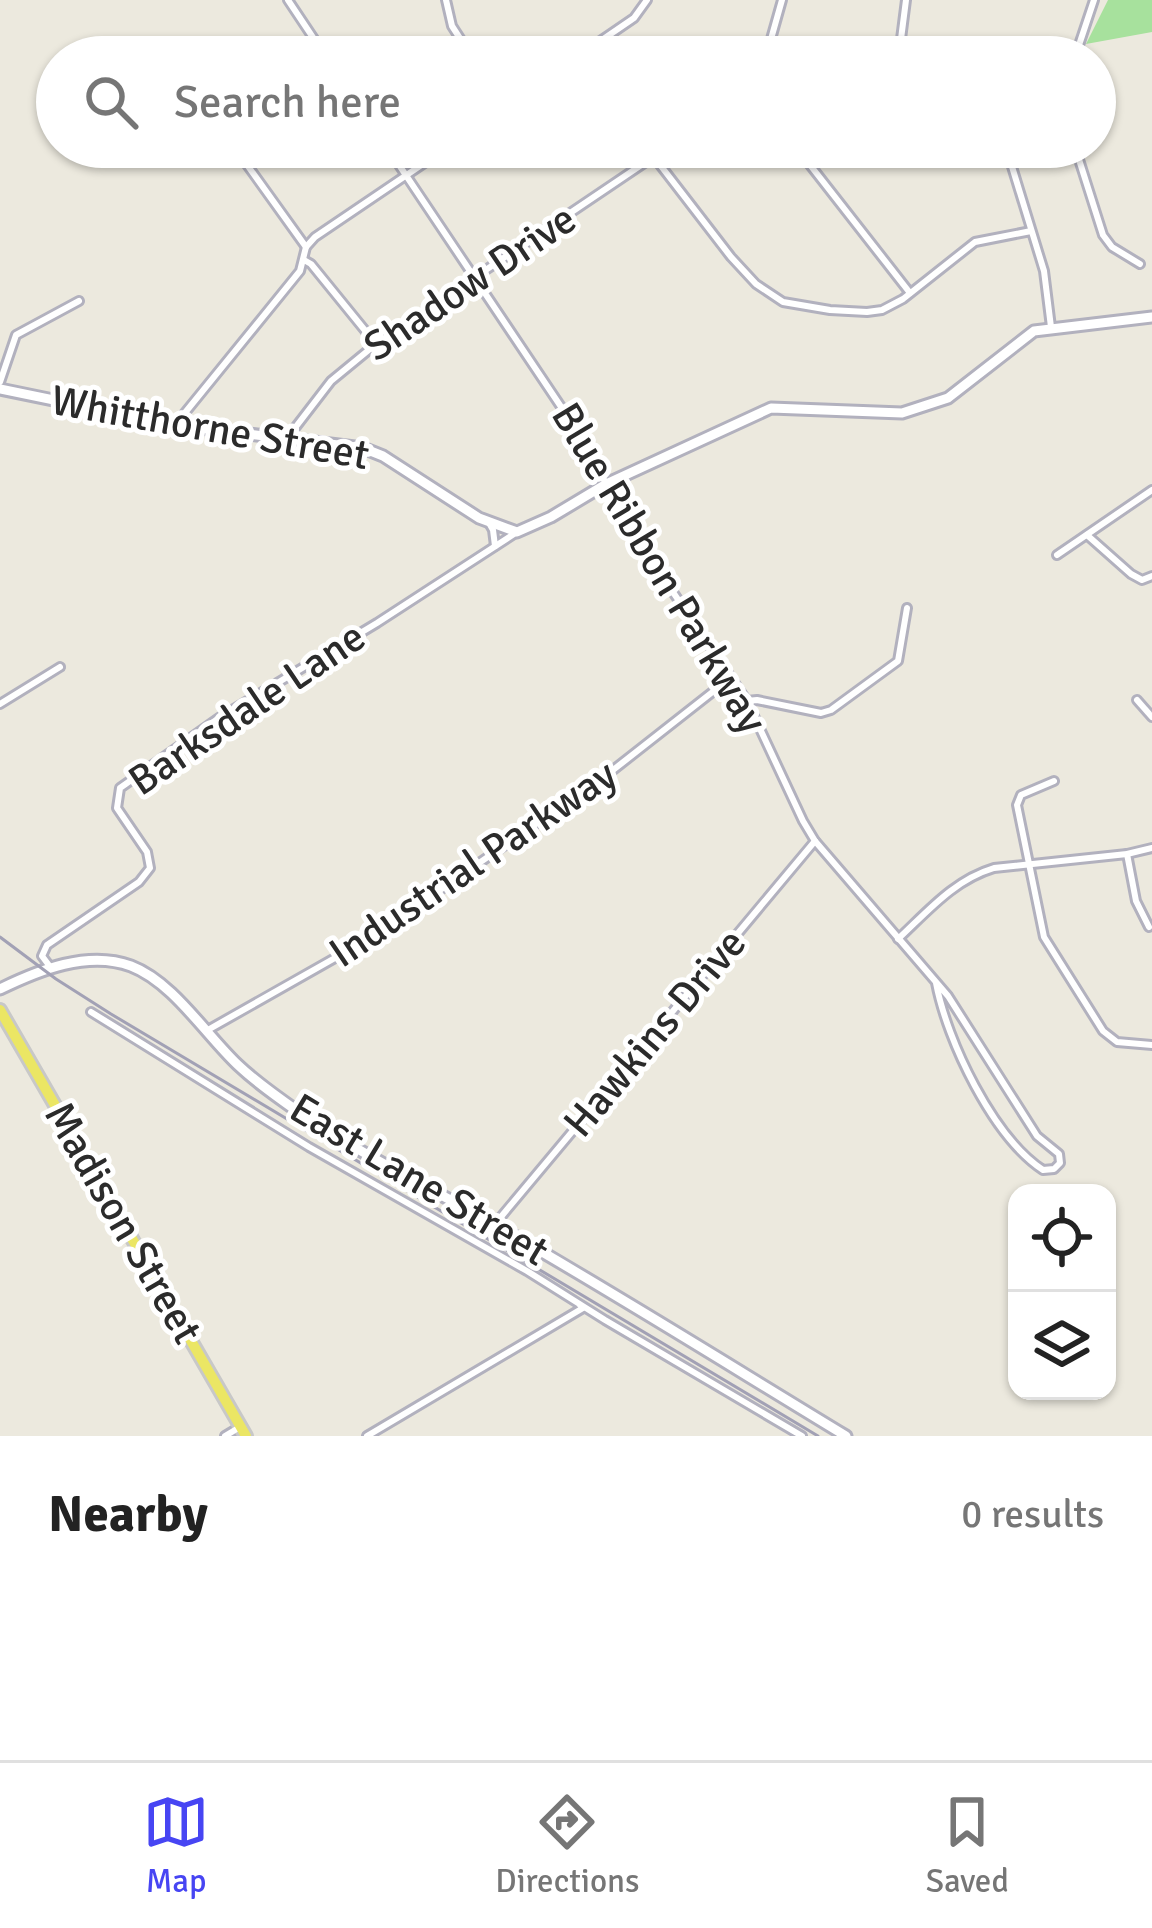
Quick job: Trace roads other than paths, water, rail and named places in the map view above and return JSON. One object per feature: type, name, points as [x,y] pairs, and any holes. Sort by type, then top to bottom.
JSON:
[{"type":"main road","name":"Madison Street","points":[[0,1010],[243,1431]]},
{"type":"street","points":[[288,0],[312,36]]},
{"type":"street","points":[[446,0],[458,36]]},
{"type":"street","points":[[608,36],[634,18],[647,0]]},
{"type":"street","points":[[773,36],[782,0]]},
{"type":"street","points":[[901,36],[906,0]]},
{"type":"street","points":[[1082,36],[1094,0]]},
{"type":"street","points":[[249,168],[306,247]]},
{"type":"street","name":"Blue Ribbon Parkway","points":[[401,168],[600,465],[609,498],[746,701],[815,841],[936,983],[970,1028],[1037,1136],[1059,1154],[1060,1163],[1054,1169],[1043,1170],[1028,1160],[981,1100],[940,1005],[936,983]]},
{"type":"street","points":[[175,425],[301,271],[306,247],[315,237],[416,168]]},
{"type":"street","name":"Shadow Drive","points":[[288,437],[331,381],[376,344],[638,168]]},
{"type":"street","points":[[662,168],[719,242],[767,293],[783,302],[867,312],[894,305],[975,242],[1031,231]]},
{"type":"street","points":[[812,168],[910,293]]},
{"type":"street","points":[[1012,168],[1044,271],[1051,327]]},
{"type":"street","points":[[1082,168],[1103,235],[1112,247],[1140,264]]},
{"type":"street","points":[[303,260],[376,344]]},
{"type":"street","points":[[0,386],[16,335],[79,301]]},
{"type":"street","points":[[517,532],[606,484],[771,408],[902,413],[948,398],[1034,331],[1152,317]]},
{"type":"street","name":"Whitthorne Street","points":[[0,386],[175,425],[375,452],[488,521],[517,532]]},
{"type":"street","points":[[1057,555],[1152,490]]},
{"type":"street","points":[[488,521],[495,546]]},
{"type":"street","name":"Barksdale Lane","points":[[50,968],[42,956],[47,945],[147,875],[150,868],[148,852],[117,808],[120,788],[254,695],[517,532]]},
{"type":"street","points":[[1087,535],[1131,574],[1142,580],[1152,576]]},
{"type":"street","points":[[746,701],[821,713],[830,710],[898,661],[907,608]]},
{"type":"street","points":[[0,704],[60,667]]},
{"type":"street","name":"Industrial Parkway","points":[[206,1031],[372,937],[608,774],[729,679]]},
{"type":"street","points":[[1137,700],[1152,717]]},
{"type":"street","points":[[1054,782],[1021,795],[1017,805],[1043,937],[1103,1031],[1118,1042],[1152,1045]]},
{"type":"street","name":"Hawkins Drive","points":[[495,1224],[815,841]]},
{"type":"street","points":[[898,939],[974,874],[1152,848]]},
{"type":"street","points":[[1127,854],[1136,901],[1149,927]]},
{"type":"street","name":"East Lane Street","points":[[0,989],[77,962],[133,967],[164,986],[237,1064],[310,1120],[495,1224],[846,1436]]},
{"type":"street","points":[[91,1012],[309,1147],[802,1436]]},
{"type":"street","points":[[368,1436],[583,1308],[580,1305]]},
{"type":"street","points":[[225,1436],[243,1431]]},
{"type":"railway","points":[[0,937],[111,1014],[818,1436]]}]
